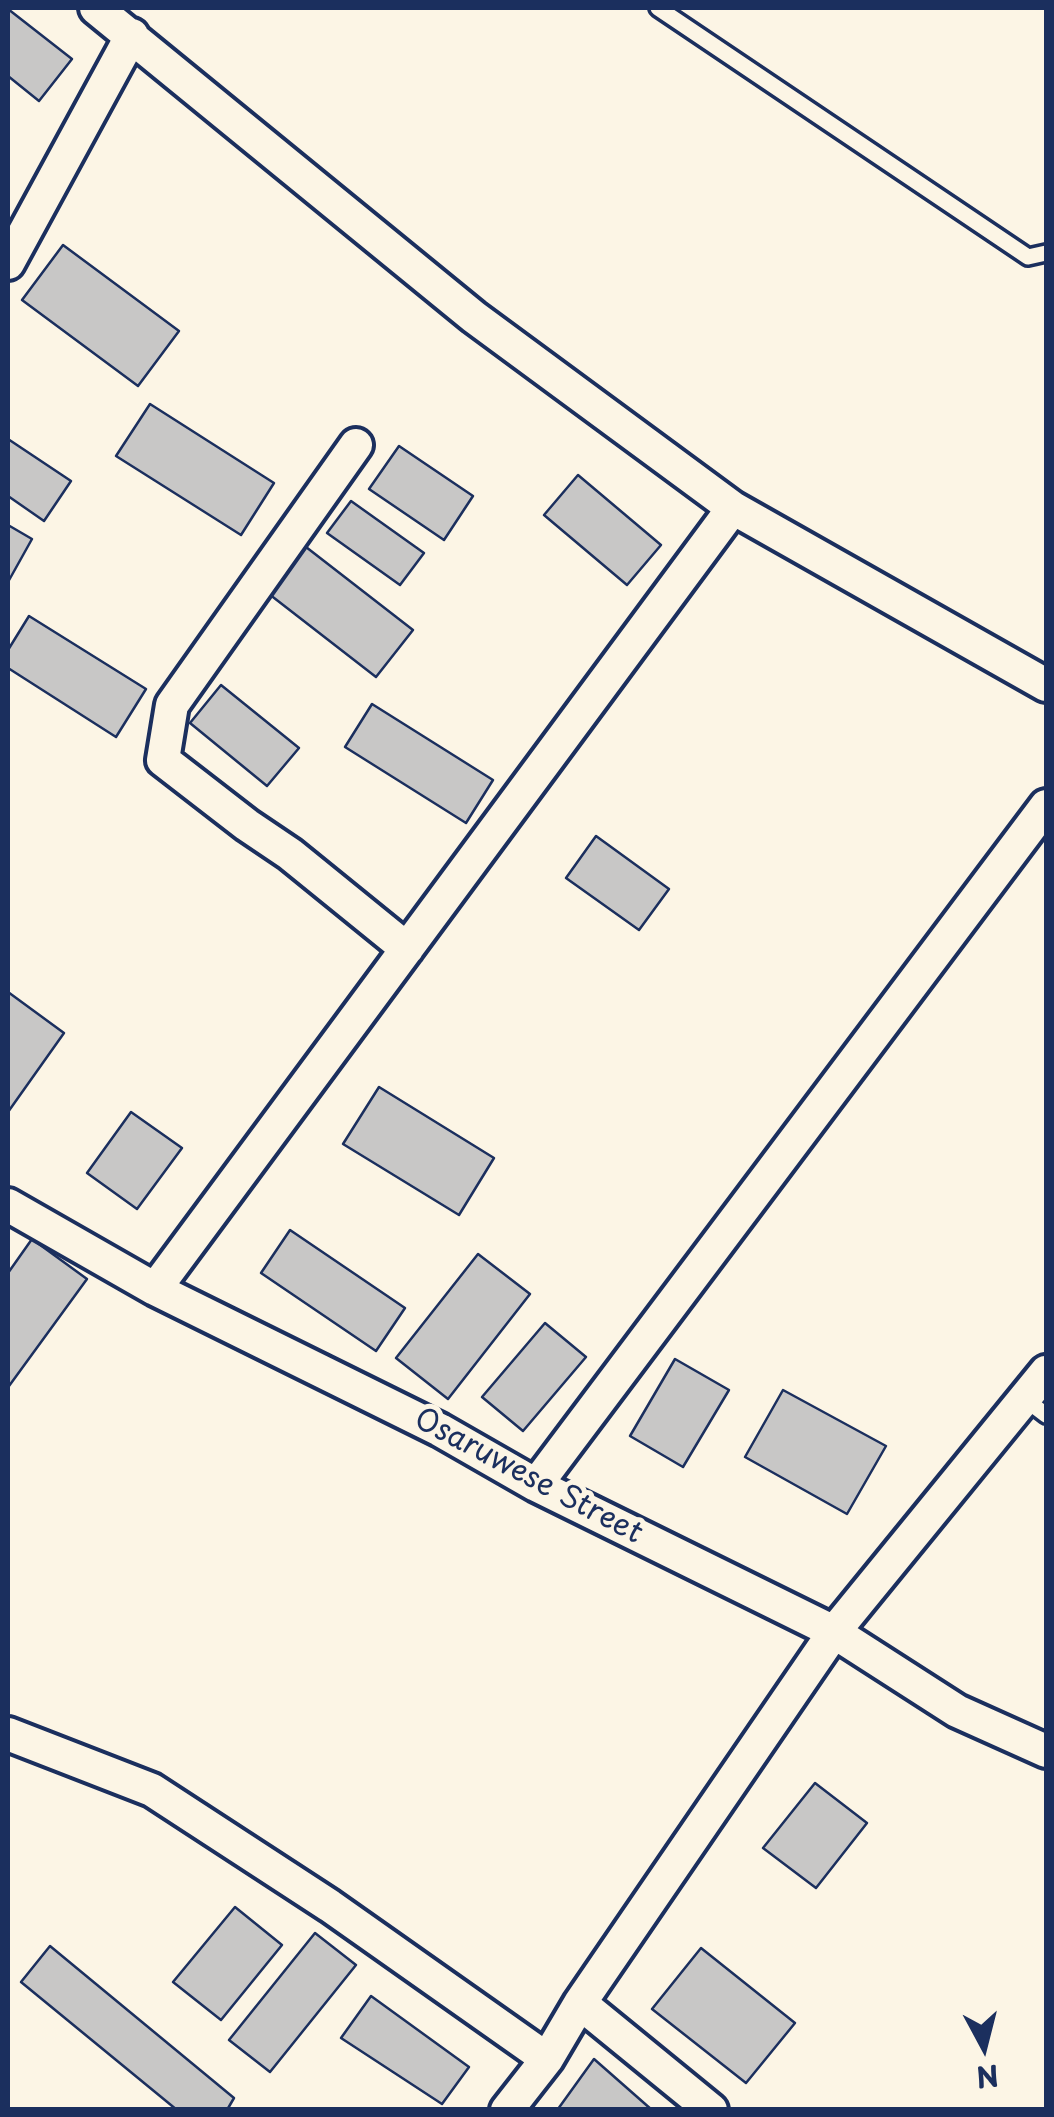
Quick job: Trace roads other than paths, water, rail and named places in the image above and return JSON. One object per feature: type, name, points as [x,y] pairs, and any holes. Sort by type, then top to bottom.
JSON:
[{"type":"street","points":[[96,8],[474,317],[734,508],[1046,685]]},
{"type":"street","points":[[8,263],[132,35]]},
{"type":"street","points":[[356,445],[172,705],[163,760],[290,854],[408,949]]},
{"type":"street","points":[[155,1288],[734,508]]},
{"type":"street","points":[[536,1486],[1046,806]]},
{"type":"street","name":"Osaruwese Street","points":[[8,1204],[155,1288],[440,1430],[536,1486],[834,1632],[957,1711],[1046,1750]]},
{"type":"street","points":[[506,2110],[546,2059],[580,2003],[834,1632],[1036,1407],[1046,1372]]},
{"type":"street","points":[[8,1734],[152,1790],[330,1906],[546,2059]]},
{"type":"street","points":[[580,2003],[711,2110]]},
{"type":"lane","points":[[658,8],[1028,257],[1046,253]]}]
